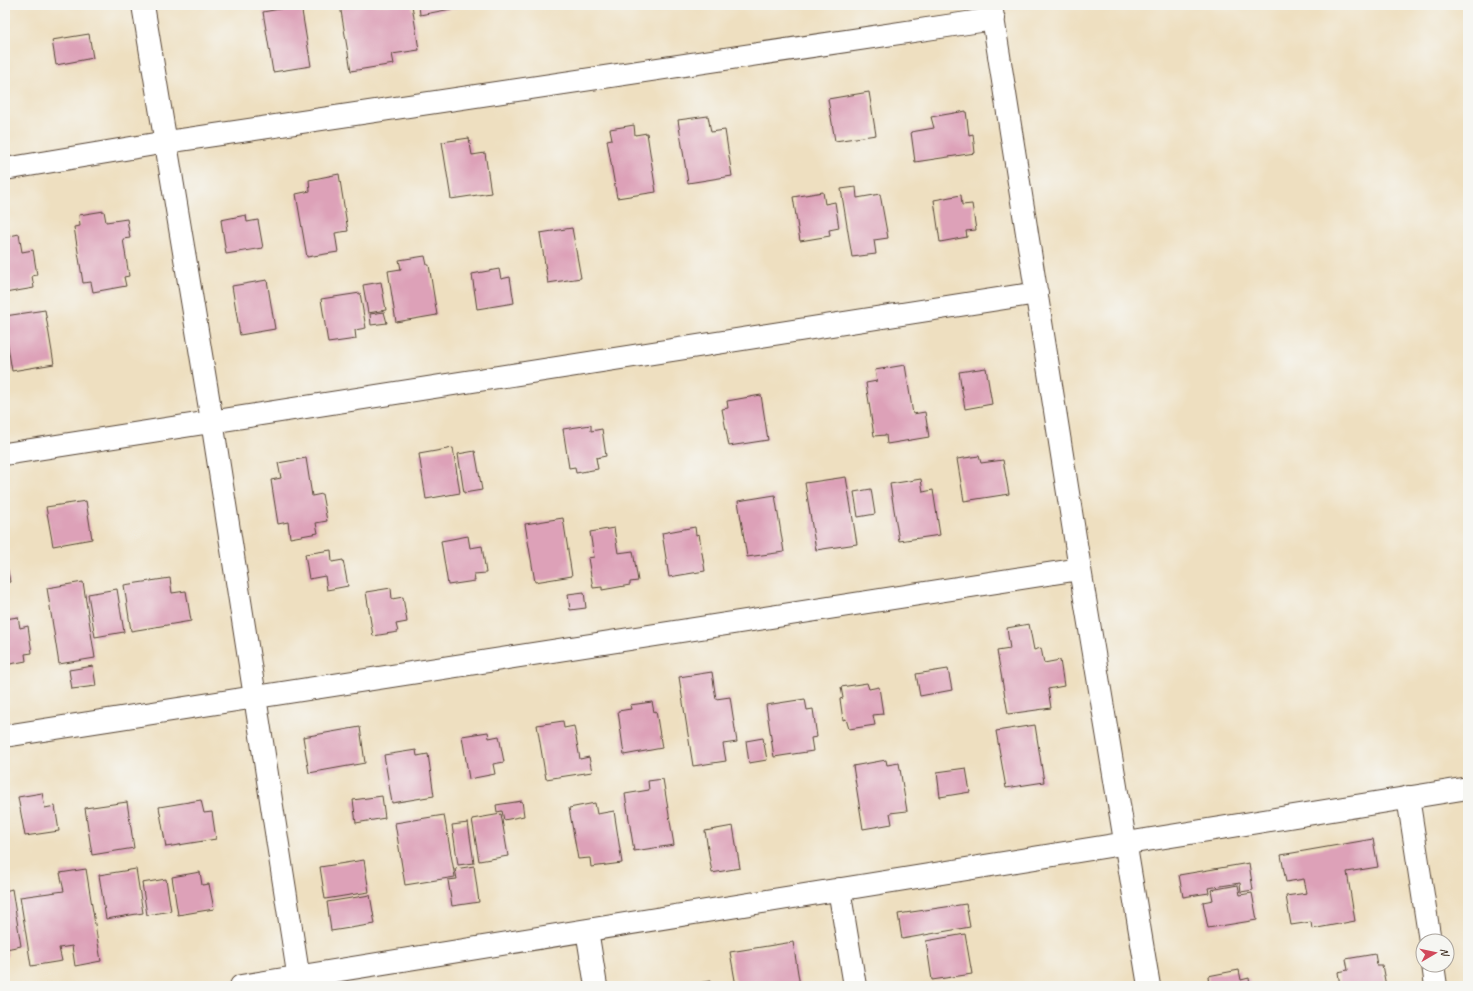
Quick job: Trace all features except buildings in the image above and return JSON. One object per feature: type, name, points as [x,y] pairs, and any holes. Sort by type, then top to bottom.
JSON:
[{"type":"street","points":[[143,5],[167,142],[212,420],[299,981]]},
{"type":"street","points":[[5,169],[167,142],[993,12],[1080,569],[1149,986]]},
{"type":"street","points":[[5,454],[212,420],[1037,293]]},
{"type":"street","points":[[5,736],[1080,569]]},
{"type":"street","points":[[241,986],[299,981],[587,930],[1468,788]]},
{"type":"street","points":[[1408,797],[1429,933]]},
{"type":"street","points":[[839,889],[854,986]]},
{"type":"street","points":[[587,930],[596,986]]},
{"type":"street","points":[[1434,973],[1436,986]]}]
